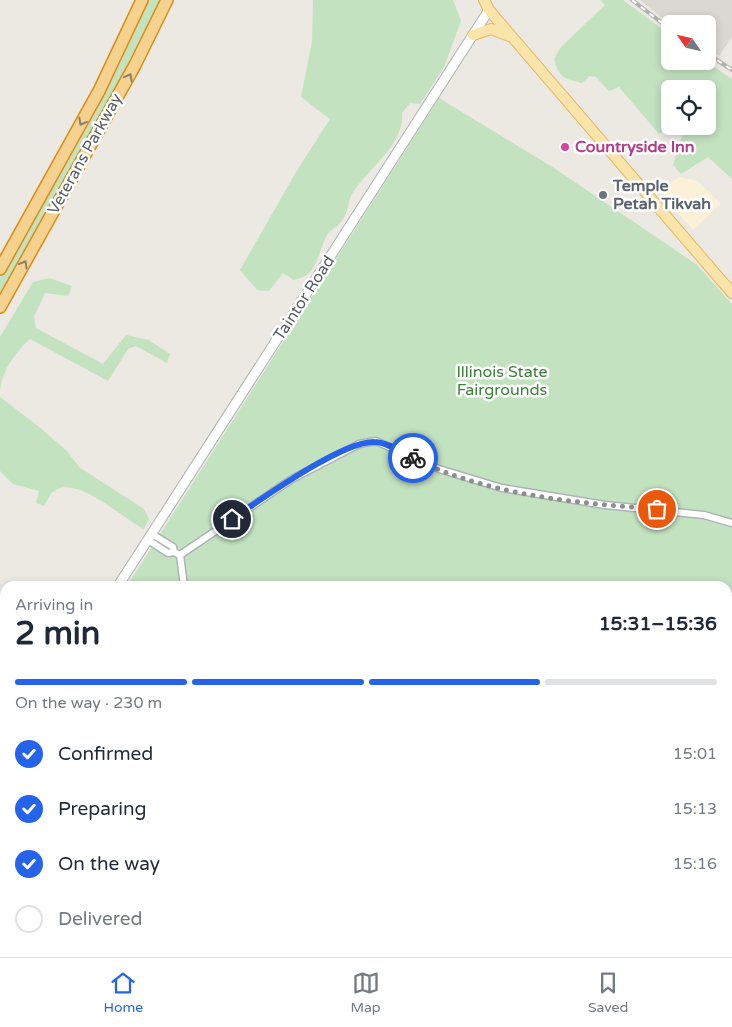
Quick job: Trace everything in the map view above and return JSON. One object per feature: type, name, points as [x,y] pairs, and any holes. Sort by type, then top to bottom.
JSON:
[{"type":"highway","name":"Veterans Parkway","points":[[0,268],[100,92],[142,0]]},
{"type":"highway","name":"Veterans Parkway","points":[[0,306],[135,65],[167,0]]},
{"type":"main road","points":[[475,0],[487,5],[732,293]]},
{"type":"main road","name":"Taintor Road","points":[[121,581],[473,35],[487,5]]},
{"type":"main road","points":[[473,35],[491,29],[513,37]]},
{"type":"street","points":[[150,537],[168,553],[177,554],[292,479],[359,444],[376,441],[439,469],[502,488],[605,505],[704,515],[732,523]]},
{"type":"street","points":[[177,554],[183,581]]},
{"type":"shaded area","points":[[640,0],[732,0],[732,37],[719,56],[716,54],[716,15],[661,15],[661,17]]},
{"type":"shaded area","points":[[679,177],[698,181],[721,204],[693,230],[659,192]]},
{"type":"green space","points":[[147,0],[162,0],[141,45],[0,297],[0,278],[98,107],[133,36]]},
{"type":"green space","points":[[313,0],[453,0],[461,21],[444,67],[420,104],[410,103],[402,113],[398,136],[352,194],[344,218],[327,235],[312,270],[305,276],[294,280],[283,273],[269,291],[257,290],[240,270],[296,172],[330,119],[301,97],[312,42]]},
{"type":"green space","points":[[600,0],[623,0],[661,28],[661,70],[716,70],[716,68],[732,79],[732,179],[708,157],[681,174],[673,165],[682,135],[716,135],[716,80],[661,80],[661,132],[659,134],[619,87],[609,91],[596,77],[590,76],[582,83],[571,80],[560,73],[554,59],[561,47],[605,5]]},
{"type":"green space","name":"Illinois State Fairgrounds","points":[[439,98],[554,168],[696,264],[732,304],[732,581],[130,581]]},
{"type":"green space","points":[[49,278],[72,286],[68,296],[45,293],[34,317],[36,328],[103,364],[126,335],[149,340],[170,354],[167,363],[136,346],[128,349],[108,381],[30,339],[10,362],[0,390],[0,337],[33,282]]},
{"type":"green space","points":[[0,397],[67,451],[79,467],[144,509],[149,519],[144,529],[99,500],[74,488],[62,487],[53,492],[44,506],[36,503],[39,491],[13,484],[0,471]]},
{"type":"railway","points":[[632,0],[661,22]]},
{"type":"railway","points":[[716,59],[732,70]]},
{"type":"way so far","points":[[413,458],[467,479],[502,488],[605,505],[657,509]]},
{"type":"place","name":"Countryside Inn","points":[[565,147]]},
{"type":"place","name":"Temple Petah Tikvah","points":[[603,195]]},
{"type":"route","points":[[232,519],[292,479],[359,444],[376,441],[413,458]]}]
